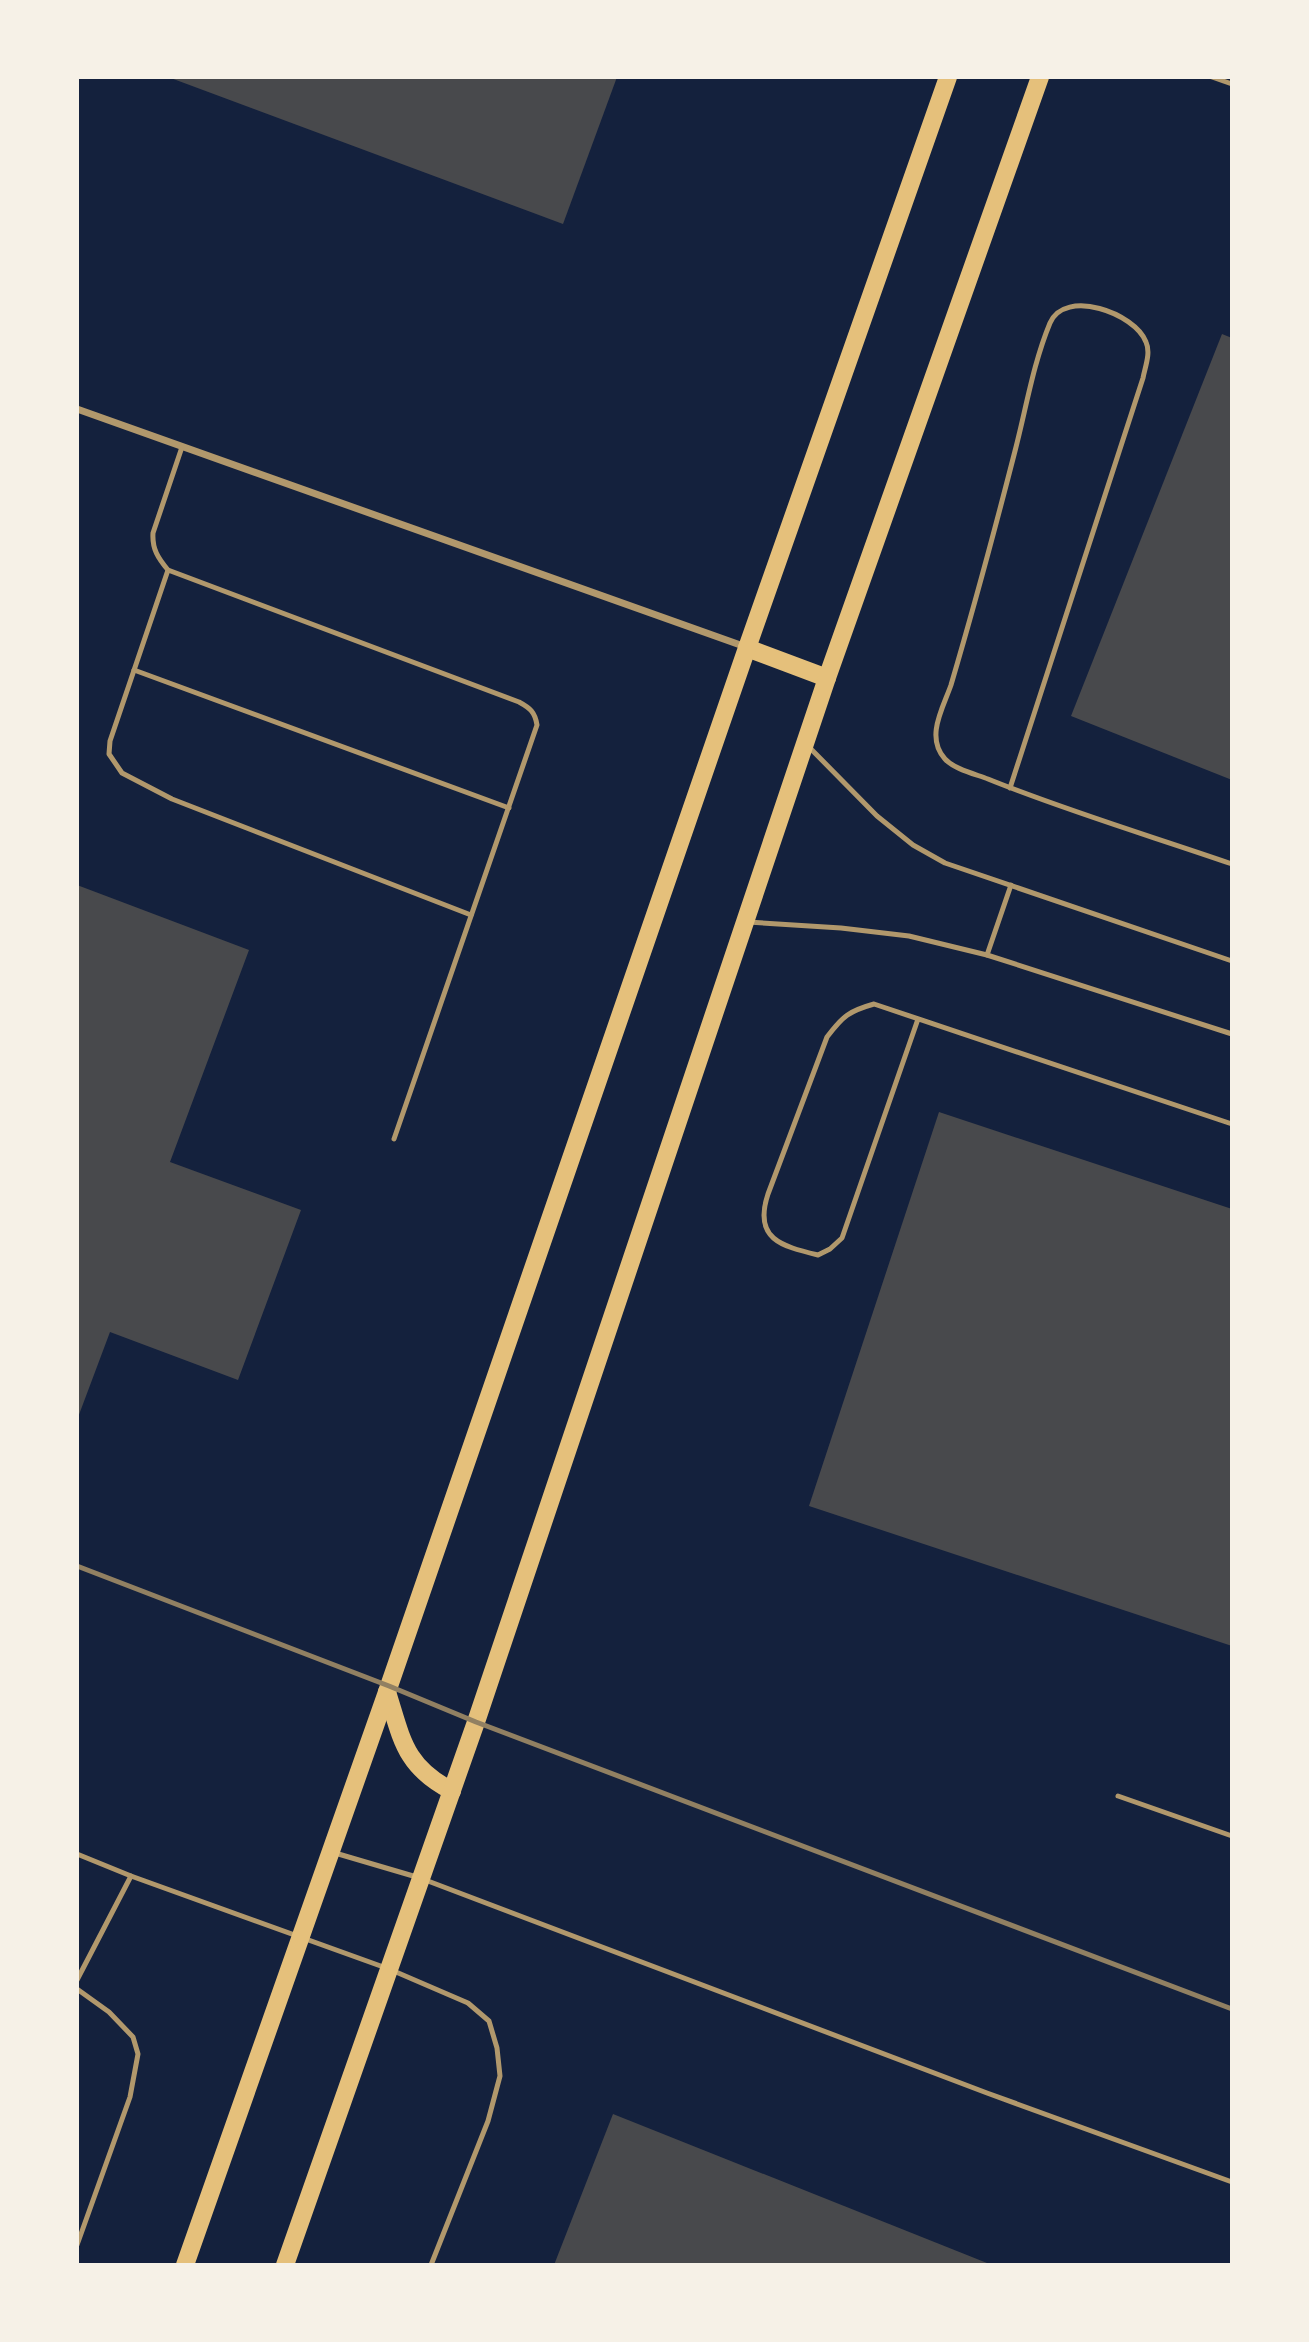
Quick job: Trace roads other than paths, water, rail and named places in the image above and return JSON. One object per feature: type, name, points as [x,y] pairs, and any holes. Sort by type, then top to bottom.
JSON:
[{"type":"main road","points":[[185,2265],[948,77]]},
{"type":"main road","points":[[285,2265],[452,1791],[827,678],[1040,77]]},
{"type":"main road","points":[[747,648],[827,678]]},
{"type":"main road","points":[[387,1692],[406,1750],[428,1778],[452,1791]]},
{"type":"street","points":[[77,410],[747,648]]},
{"type":"lane","points":[[1212,77],[1232,84]]},
{"type":"lane","points":[[1010,788],[1143,378],[1148,351],[1146,340],[1128,322],[1111,311],[1081,306],[1067,307],[1051,320],[975,607],[944,707],[936,724],[939,751],[947,762],[1010,788],[1232,864]]},
{"type":"lane","points":[[182,447],[153,533],[156,554],[168,570],[530,708],[536,716],[537,725],[394,1139]]},
{"type":"lane","points":[[168,570],[110,741],[109,754],[122,773],[172,799],[471,915]]},
{"type":"lane","points":[[134,670],[509,808]]},
{"type":"lane","points":[[805,743],[877,816],[913,845],[945,863],[1232,961]]},
{"type":"lane","points":[[987,955],[1011,885]]},
{"type":"lane","points":[[745,922],[841,928],[909,936],[987,955],[1232,1034]]},
{"type":"lane","points":[[918,1019],[842,1238],[818,1255],[781,1244],[767,1231],[762,1213],[827,1037],[841,1018],[874,1004],[1232,1124]]},
{"type":"lane","points":[[1118,1796],[1232,1836]]},
{"type":"lane","points":[[330,1851],[420,1878],[988,2093],[1232,2182]]},
{"type":"lane","points":[[77,1854],[389,1969],[468,2003],[489,2021],[497,2048],[500,2076],[488,2121],[431,2265]]},
{"type":"lane","points":[[77,1980],[131,1876]]},
{"type":"lane","points":[[77,1989],[109,2012],[133,2037],[138,2054],[130,2096],[77,2245]]},
{"type":"railway","points":[[77,1566],[476,1722],[1232,2009]]}]
